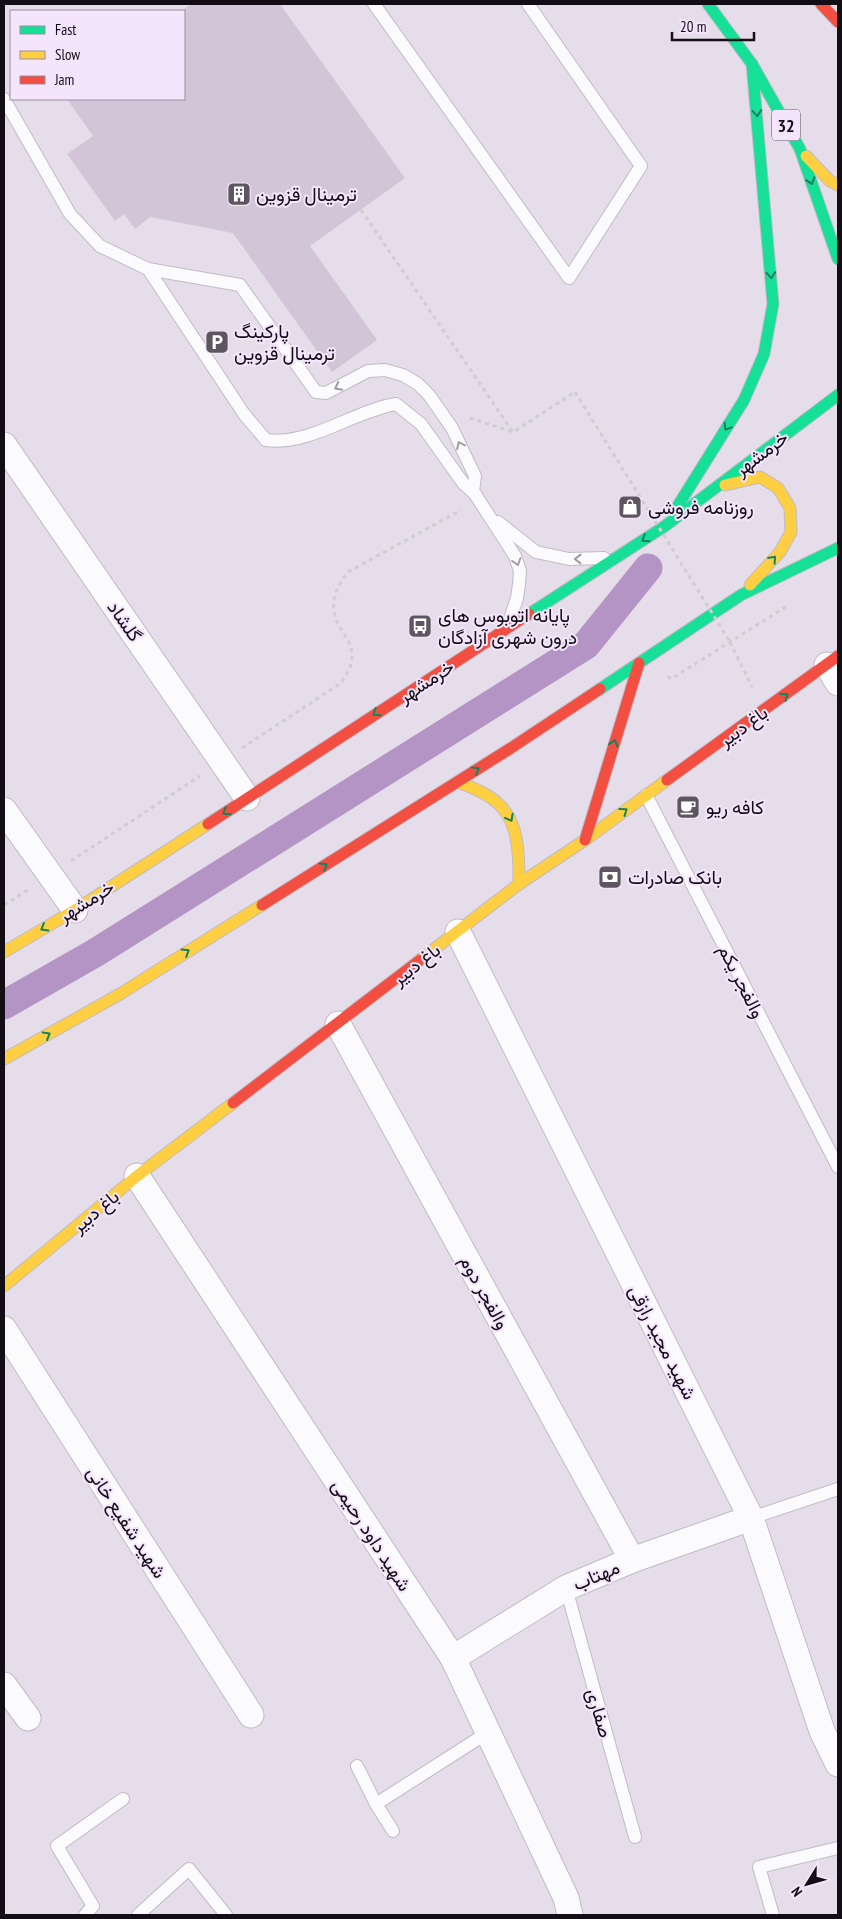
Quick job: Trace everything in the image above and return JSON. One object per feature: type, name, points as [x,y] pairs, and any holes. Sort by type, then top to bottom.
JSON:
[{"type":"main road","name":"32","points":[[708,4],[752,64],[800,149],[838,259]]},
{"type":"main road","points":[[822,4],[838,22]]},
{"type":"main road","points":[[665,526],[744,400],[764,354],[772,304],[752,64]]},
{"type":"main road","points":[[800,149],[830,182],[838,185]]},
{"type":"main road","name":"خرمشهر","points":[[4,952],[75,910],[665,526],[838,395]]},
{"type":"main road","points":[[716,487],[760,477],[778,488],[790,508],[791,532],[780,552],[740,595]]},
{"type":"main road","points":[[4,1059],[120,994],[511,748],[740,595],[838,548]]},
{"type":"main road","points":[[585,840],[639,663]]},
{"type":"main road","name":"باغ دبیر","points":[[4,1286],[137,1176],[519,884],[585,840],[764,711],[834,668]]},
{"type":"main road","points":[[457,782],[474,786],[490,795],[503,807],[512,822],[518,838],[519,884]]},
{"type":"street","name":"گلشاد","points":[[4,444],[247,798]]},
{"type":"street","points":[[4,810],[75,910]]},
{"type":"street","name":"شهید مجید رازقی","points":[[458,932],[751,1518],[822,1731],[838,1764]]},
{"type":"street","name":"والفجر دوم","points":[[338,1024],[632,1560]]},
{"type":"street","name":"شهید داود رحیمی","points":[[137,1176],[453,1658],[566,1898],[570,1915]]},
{"type":"street","name":"شهید شفیع خانی","points":[[4,1329],[251,1715]]},
{"type":"street","name":"مهتاب","points":[[453,1658],[566,1588],[632,1560],[751,1518]]},
{"type":"street","points":[[4,1685],[28,1718]]},
{"type":"lane","points":[[374,4],[569,278],[640,166],[528,4]]},
{"type":"lane","points":[[4,99],[70,214],[100,246],[148,269],[240,285],[316,392],[326,393],[368,371],[385,370],[403,375],[418,384],[440,409],[452,428],[475,476],[476,495],[515,556],[520,571],[517,598],[506,629]]},
{"type":"lane","points":[[148,269],[244,414],[266,440],[280,442],[297,439],[379,407],[396,404],[421,424],[463,483],[476,495],[493,517],[536,552],[569,559],[600,559],[626,551]]},
{"type":"lane","name":"والفجر یکم","points":[[646,795],[838,1167]]},
{"type":"lane","points":[[751,1518],[838,1489]]},
{"type":"lane","name":"صفاری","points":[[566,1588],[635,1837]]},
{"type":"lane","points":[[376,1804],[487,1733]]},
{"type":"lane","points":[[357,1766],[376,1804],[393,1831]]},
{"type":"lane","points":[[85,1915],[94,1906],[57,1846],[123,1799]]},
{"type":"lane","points":[[773,1915],[759,1867],[838,1848]]},
{"type":"lane","points":[[138,1915],[189,1869],[226,1915]]},
{"type":"path","points":[[360,210],[513,432]]},
{"type":"path","points":[[513,432],[575,392],[730,642],[764,711]]},
{"type":"path","points":[[440,409],[513,432]]},
{"type":"path","points":[[4,905],[341,683],[350,669],[352,658],[351,647],[337,622],[333,602],[338,585],[348,572],[476,495]]},
{"type":"path","points":[[671,679],[795,601]]},
{"type":"building","name":"ترمینال قزوین","points":[[191,4],[280,4],[405,178],[310,246],[377,340],[332,372],[233,233],[150,217],[135,229],[124,214],[115,221],[67,154],[93,136],[68,100],[185,100],[184,9]]},
{"type":"waterway","points":[[4,1005],[95,953],[586,645],[648,568]]},
{"type":"traffic: fast","points":[[708,4],[752,64],[800,149],[838,259]]},
{"type":"traffic: fast","points":[[674,512],[744,400],[764,354],[773,304],[752,64]]},
{"type":"traffic: fast","points":[[529,614],[665,526],[838,395]]},
{"type":"traffic: fast","points":[[600,689],[741,595],[838,548]]},
{"type":"traffic: slow","points":[[806,156],[830,181],[838,185]]},
{"type":"traffic: slow","points":[[725,485],[760,477],[778,488],[790,508],[791,532],[780,552],[750,585]]},
{"type":"traffic: slow","points":[[420,960],[519,884],[585,840],[667,780]]},
{"type":"traffic: slow","points":[[457,782],[491,798],[510,819],[515,832],[519,864],[519,884]]},
{"type":"traffic: slow","points":[[4,952],[75,910],[208,824]]},
{"type":"traffic: slow","points":[[4,1059],[120,994],[262,905]]},
{"type":"traffic: slow","points":[[4,1286],[137,1176],[233,1103]]},
{"type":"traffic: jam","points":[[821,4],[838,22]]},
{"type":"traffic: jam","points":[[208,824],[529,614]]},
{"type":"traffic: jam","points":[[667,780],[838,656]]},
{"type":"traffic: jam","points":[[585,840],[639,663]]},
{"type":"traffic: jam","points":[[262,905],[511,748],[600,689]]},
{"type":"traffic: jam","points":[[233,1103],[420,960]]},
{"type":"place","name":"ترمینال قزوین","points":[[239,194]]},
{"type":"place","name":"پارکینگ ترمینال قزوین","points":[[217,342]]},
{"type":"place","name":"روزنامه فروشی","points":[[630,507]]},
{"type":"place","name":"پایانه اتوبوس های درون شهری آزادگان","points":[[420,626]]},
{"type":"place","name":"کافه ریو","points":[[688,807]]},
{"type":"place","name":"بانک صادرات","points":[[610,877]]}]
